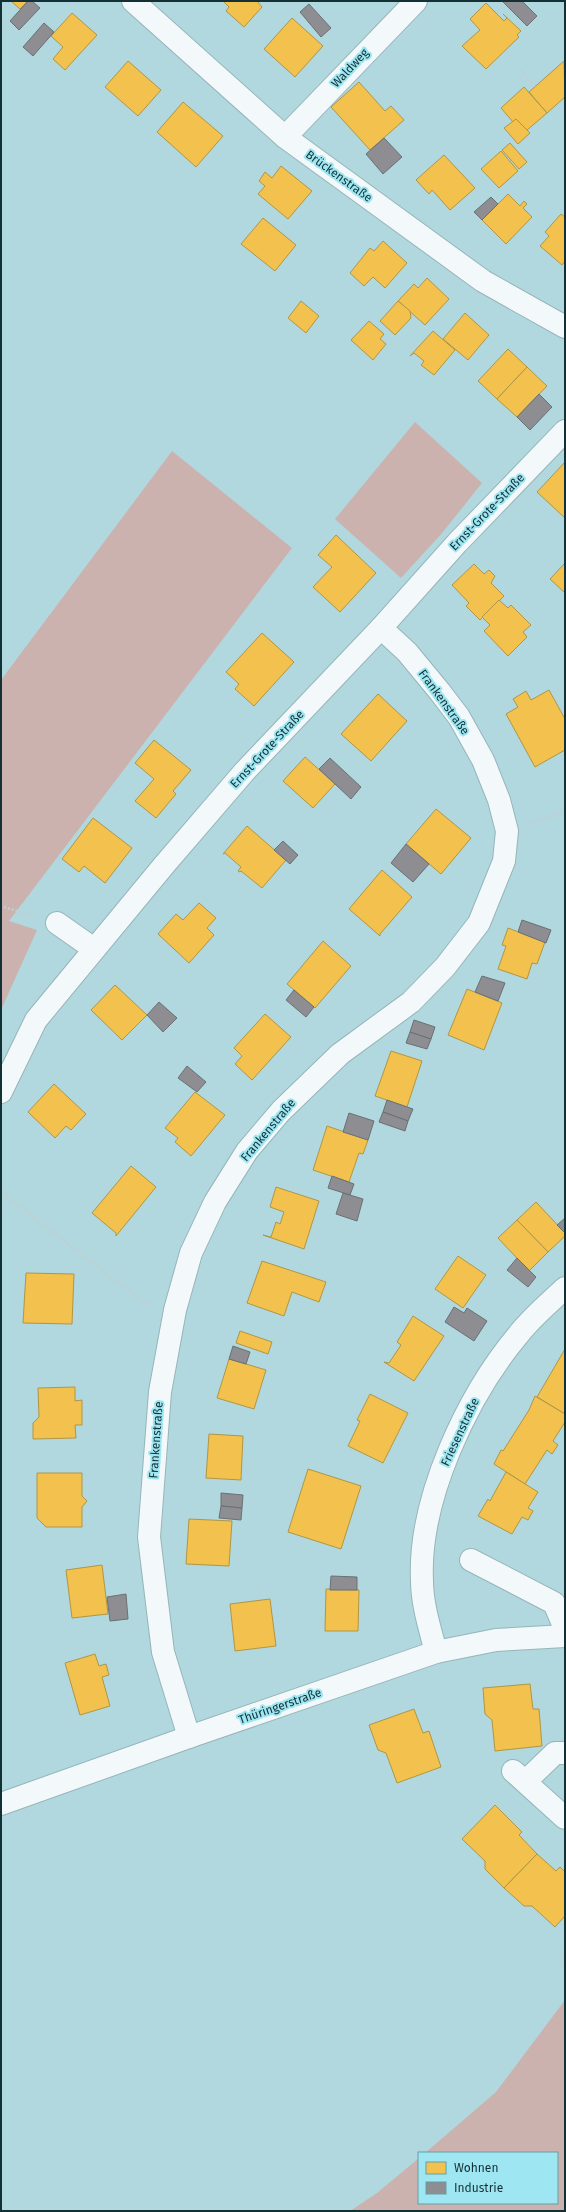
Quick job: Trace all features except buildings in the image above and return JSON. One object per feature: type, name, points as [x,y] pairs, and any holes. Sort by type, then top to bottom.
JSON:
[{"type":"street","name":"Brückenstraße","points":[[132,1],[286,137],[483,281],[565,327]]},
{"type":"street","name":"Waldweg","points":[[286,137],[416,1]]},
{"type":"street","name":"Ernst-Grote-Straße","points":[[1,1092],[36,1020],[94,949],[245,771],[565,431]]},
{"type":"street","name":"Frankenstraße","points":[[189,1737],[163,1652],[148,1537],[160,1392],[175,1310],[191,1253],[215,1202],[243,1157],[282,1111],[340,1054],[411,1002],[445,968],[479,923],[504,861],[507,832],[499,800],[483,760],[459,717],[440,692],[408,652],[381,628]]},
{"type":"street","points":[[57,923],[94,949]]},
{"type":"street","name":"Friesenstraße","points":[[436,1652],[422,1582],[424,1536],[437,1486],[451,1448],[488,1376],[518,1334],[565,1288]]},
{"type":"street","points":[[471,1560],[554,1603],[563,1624],[565,1636]]},
{"type":"street","name":"Thüringerstraße","points":[[1,1804],[189,1737],[436,1652],[496,1640],[565,1636]]},
{"type":"street","points":[[565,1753],[555,1753],[520,1776],[565,1818]]},
{"type":"path","points":[[520,70],[535,87]]},
{"type":"path","points":[[530,824],[565,811]]},
{"type":"path","points":[[4,907],[57,923]]},
{"type":"path","points":[[1,1192],[136,1297]]},
{"type":"path","points":[[565,1950],[561,1954],[565,1967]]},
{"type":"shaded area","points":[[415,422],[482,483],[443,532],[401,578],[335,519]]},
{"type":"shaded area","points":[[172,451],[292,548],[9,921],[37,930],[1,1010],[1,680]]},
{"type":"shaded area","points":[[565,2000],[565,2211],[350,2211],[377,2193],[418,2159],[418,2204],[558,2204],[558,2152],[426,2152],[496,2092]]}]
